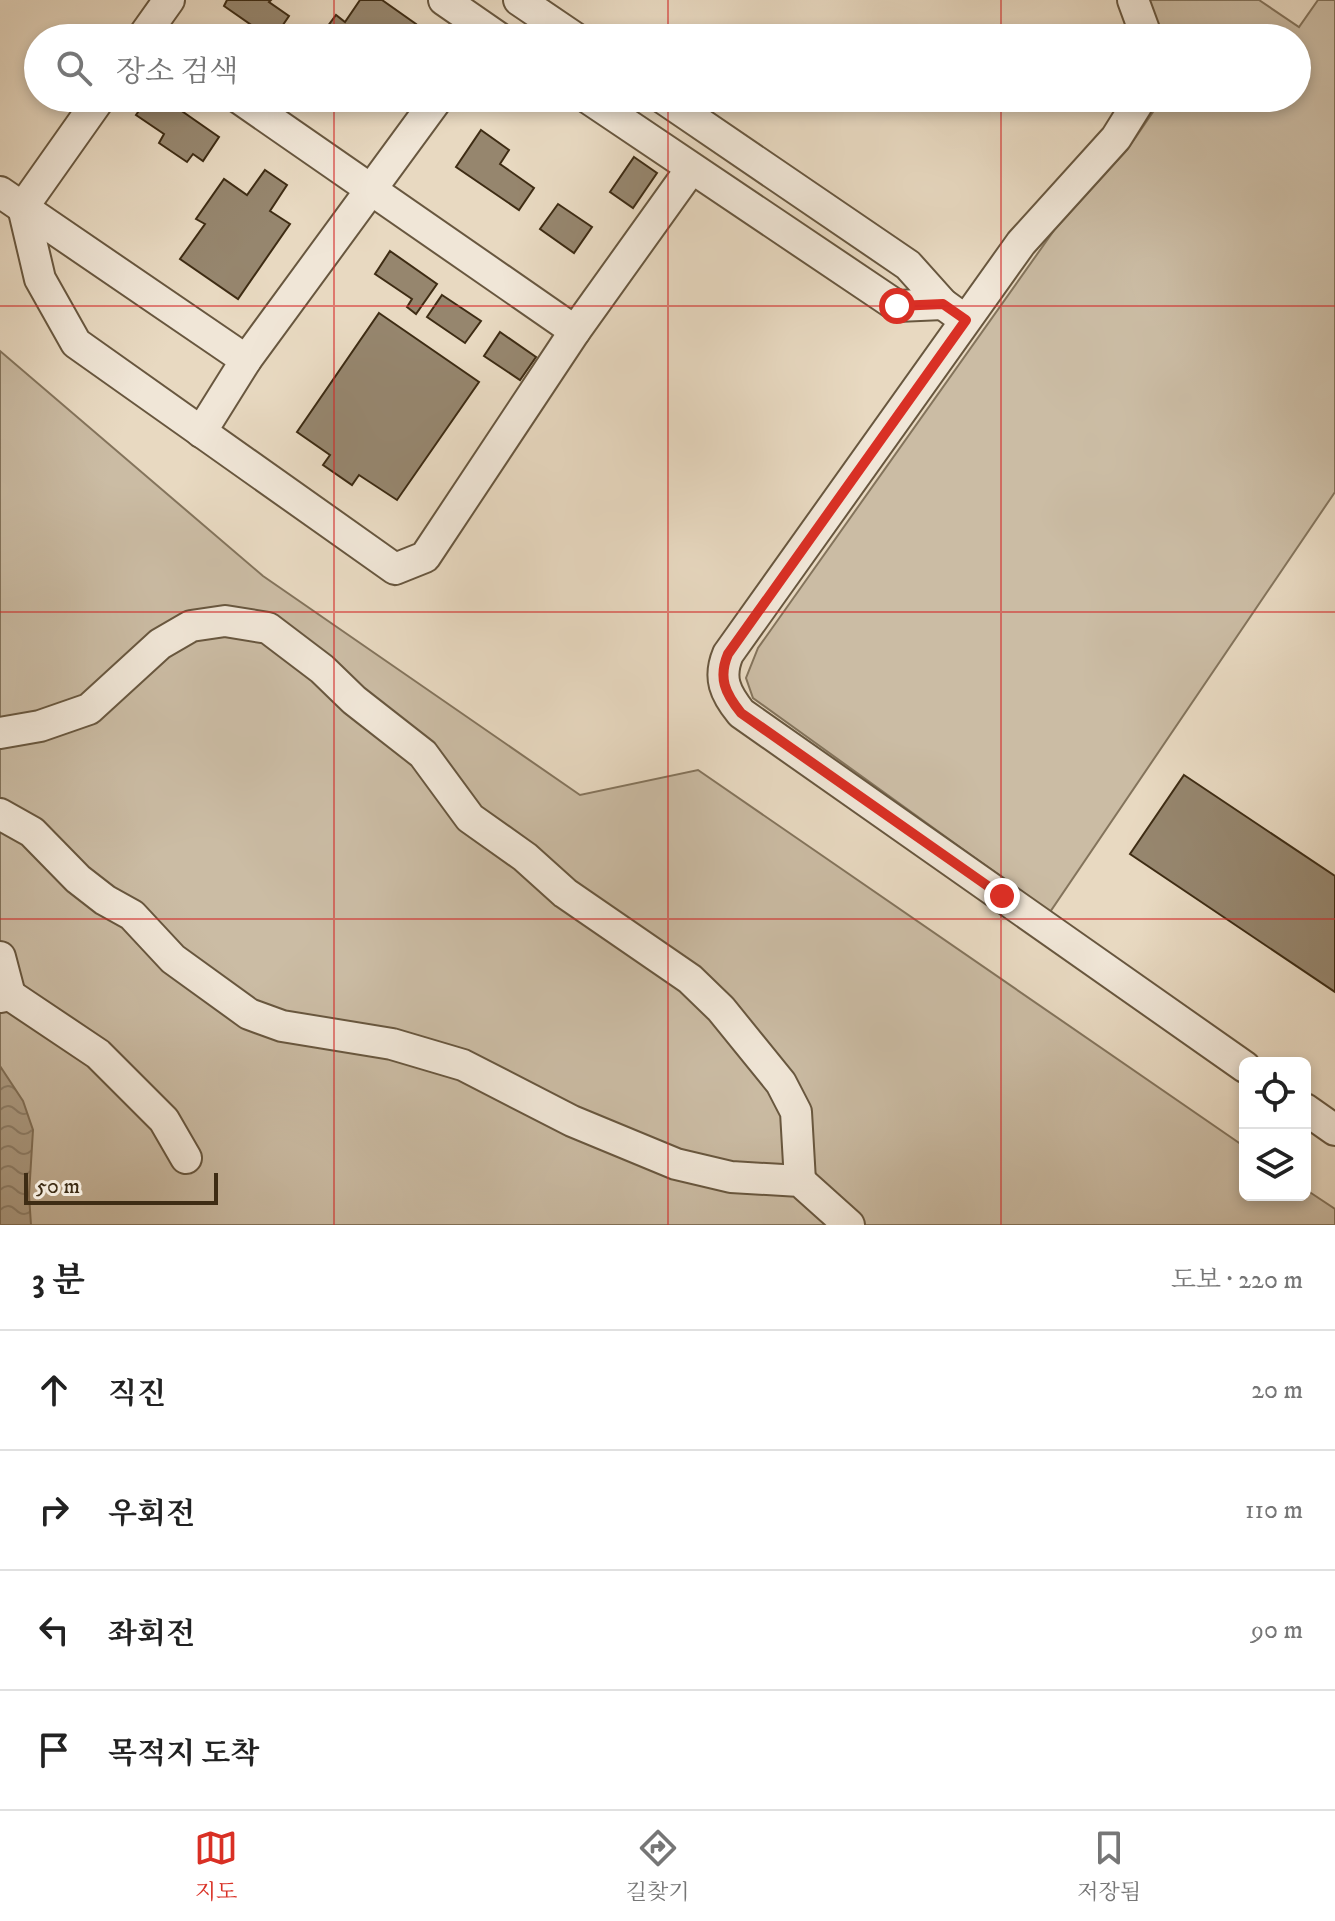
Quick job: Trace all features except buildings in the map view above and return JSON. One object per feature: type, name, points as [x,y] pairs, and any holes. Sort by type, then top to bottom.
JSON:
[{"type":"lane","points":[[154,24],[169,0]]},
{"type":"lane","points":[[444,0],[475,24]]},
{"type":"lane","points":[[519,0],[554,24]]},
{"type":"lane","points":[[1133,0],[1142,24]]},
{"type":"lane","points":[[12,200],[88,112]]},
{"type":"lane","points":[[259,112],[575,331]]},
{"type":"lane","points":[[201,432],[246,360],[428,112]]},
{"type":"lane","points":[[608,112],[897,306],[954,312]]},
{"type":"lane","points":[[684,112],[908,265],[954,312]]},
{"type":"lane","points":[[1132,112],[1116,138],[954,312],[728,654],[722,667],[722,682],[741,713],[1239,1063]]},
{"type":"lane","points":[[12,200],[40,279],[76,343],[395,569],[425,557],[575,331],[691,169]]},
{"type":"lane","points":[[12,200],[246,360]]},
{"type":"lane","points":[[0,733],[40,726],[89,709],[160,644],[191,626],[225,621],[268,628],[423,754],[470,818],[525,857],[565,893],[690,979],[721,1009],[781,1083],[796,1112],[800,1181]]},
{"type":"lane","points":[[0,814],[32,832],[78,879],[132,915],[173,959],[249,1014],[282,1026],[392,1044],[463,1065],[572,1121],[676,1164],[731,1177],[800,1181],[849,1225]]},
{"type":"lane","points":[[0,957],[5,996],[98,1054],[164,1120],[186,1158]]},
{"type":"lane","points":[[1311,1113],[1335,1130]]},
{"type":"shaded area","points":[[1144,0],[1259,0],[1295,24],[1157,24]]},
{"type":"shaded area","points":[[1318,0],[1335,0],[1335,492],[1050,912],[753,698],[746,678],[758,648],[1055,229],[1127,150],[1153,112],[1311,112],[1311,24],[1301,24]]},
{"type":"shaded area","points":[[0,351],[263,576],[580,795],[698,770],[1239,1143],[1239,1201],[1311,1201],[1311,1193],[1335,1209],[1335,1225],[0,1225]]},
{"type":"water","points":[[0,1066],[23,1101],[33,1130],[29,1195],[31,1225],[0,1225]]},
{"type":"route","points":[[897,306],[943,304],[966,320],[728,654],[722,667],[722,682],[741,713],[1002,896]]}]
